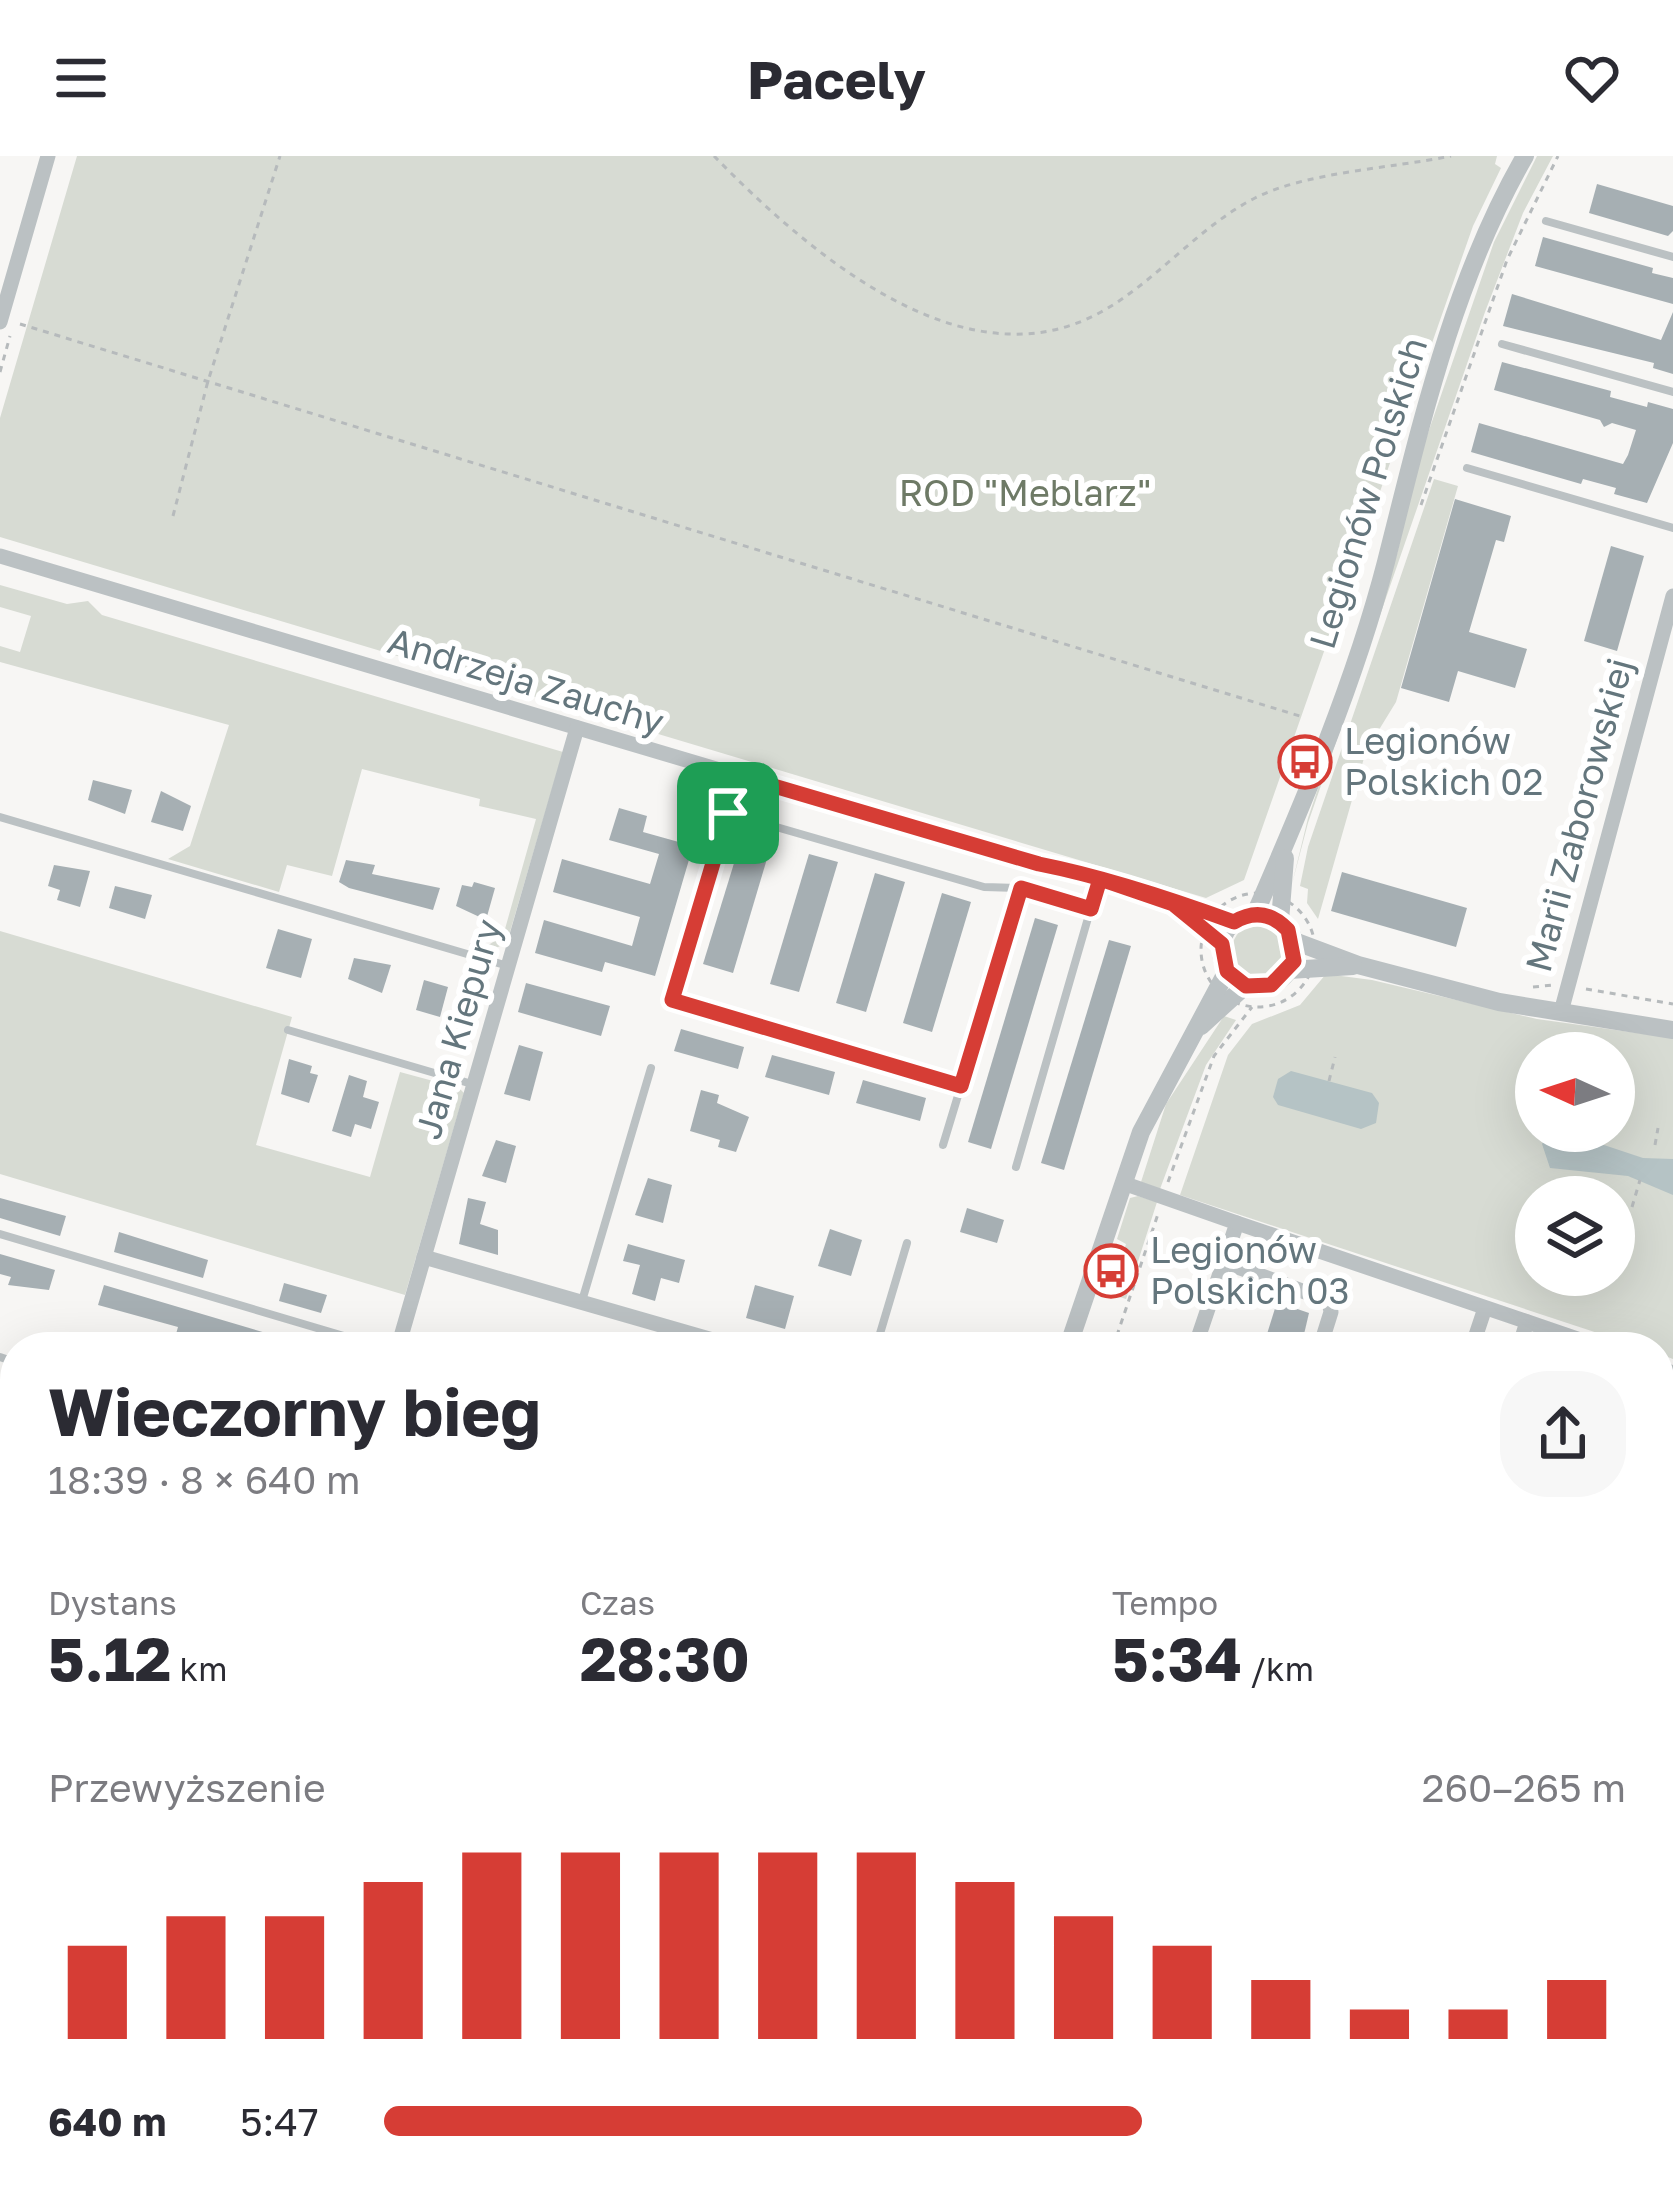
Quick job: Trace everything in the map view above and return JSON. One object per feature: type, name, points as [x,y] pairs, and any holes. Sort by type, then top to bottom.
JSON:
[{"type":"street","points":[[6,325],[48,156]]},
{"type":"street","name":"Legionów Polskich","points":[[1255,914],[1285,854],[1386,563],[1413,442],[1464,291],[1493,217],[1525,156]]},
{"type":"street","name":"Andrzeja Zauchy","points":[[0,556],[1234,922]]},
{"type":"street","name":"Marii Zaborowskiej","points":[[1673,596],[1561,1012],[1673,1030]]},
{"type":"street","name":"Jana Kiepury","points":[[402,1332],[577,728]]},
{"type":"street","name":"Legionów Polskich","points":[[1280,921],[1285,854]]},
{"type":"street","name":"Andrzeja Zauchy","points":[[1173,904],[1213,940]]},
{"type":"street","points":[[1073,1332],[1123,1183],[1167,1076],[1197,1029],[1220,978],[1213,940],[1234,922],[1255,914],[1280,921],[1294,941],[1358,965],[1561,1012]]},
{"type":"street","points":[[1289,970],[1294,941]]},
{"type":"street","points":[[1197,1029],[1241,994],[1271,985],[1289,970],[1358,965]]},
{"type":"street","points":[[1220,978],[1241,994]]},
{"type":"street","points":[[1123,1183],[1557,1332]]},
{"type":"street","points":[[1200,1332],[1237,1223]]},
{"type":"street","points":[[424,1257],[684,1332]]},
{"type":"street","points":[[1223,1262],[1329,1301],[1325,1332]]},
{"type":"street","points":[[1477,1332],[1485,1308]]},
{"type":"street","points":[[1524,1332],[1527,1322]]},
{"type":"lane","points":[[1546,221],[1673,257]]},
{"type":"lane","points":[[1502,344],[1673,392]]},
{"type":"lane","points":[[1467,468],[1673,528]]},
{"type":"lane","points":[[740,776],[672,1000],[961,1086]]},
{"type":"lane","points":[[728,813],[984,886],[1021,888],[1091,909]]},
{"type":"lane","points":[[0,817],[508,966]]},
{"type":"lane","points":[[1016,1167],[1100,879]]},
{"type":"lane","points":[[944,1145],[1021,888]]},
{"type":"lane","points":[[288,1030],[474,1084]]},
{"type":"lane","points":[[582,1303],[651,1068]]},
{"type":"lane","points":[[0,1234],[330,1332]]},
{"type":"lane","points":[[880,1332],[907,1243]]},
{"type":"path","points":[[172,516],[208,381],[280,156]]},
{"type":"path","points":[[714,156],[770,212],[872,290],[948,320],[1032,334],[1075,325],[1119,302],[1228,215],[1267,193],[1451,156]]},
{"type":"path","points":[[0,372],[6,325]]},
{"type":"path","points":[[27,326],[1303,717]]},
{"type":"path","points":[[1216,910],[1236,897],[1258,892]]},
{"type":"path","points":[[1288,901],[1308,922],[1315,943]]},
{"type":"path","points":[[1213,940],[1203,961],[1220,978]]},
{"type":"path","points":[[1165,1192],[1214,1056],[1252,1007],[1284,1001],[1312,974]]},
{"type":"path","points":[[1578,988],[1673,1004]]},
{"type":"path","points":[[1241,994],[1252,1007]]},
{"type":"path","points":[[1329,1081],[1335,1057]]},
{"type":"path","points":[[1655,1145],[1658,1127]]},
{"type":"path","points":[[1635,1198],[1640,1180]]},
{"type":"path","points":[[1118,1332],[1161,1203]]},
{"type":"green space","name":"ROD \"Meblarz\"","points":[[77,156],[1497,156],[1495,164],[1501,168],[1473,226],[1244,880],[1206,898],[0,537],[0,418]]},
{"type":"green space","points":[[1537,156],[1553,156],[1523,213],[1485,312],[1308,823],[1292,884],[1308,818],[1397,554],[1419,459],[1494,242]]},
{"type":"green space","points":[[1434,479],[1458,486],[1396,702],[1366,751],[1318,919],[1307,903],[1308,889],[1300,886],[1308,847]]},
{"type":"green space","points":[[0,585],[67,604],[88,601],[102,615],[563,752],[507,942],[486,954],[469,949],[470,943],[485,947],[503,936],[536,819],[479,806],[480,799],[362,769],[332,876],[287,865],[279,892],[168,859],[190,846],[229,725],[0,662],[0,646],[20,652],[31,616],[0,607]]},
{"type":"green space","points":[[1258,924],[1277,931],[1284,950],[1277,969],[1258,976],[1239,969],[1232,950],[1239,931]]},
{"type":"green space","points":[[0,931],[292,1017],[256,1145],[370,1177],[400,1072],[459,1088],[464,1093],[405,1295],[0,1174]]},
{"type":"green space","points":[[1326,974],[1372,980],[1537,1019],[1630,1032],[1515,1032],[1515,1152],[1635,1152],[1635,1033],[1673,1038],[1673,1332],[1595,1332],[1180,1195],[1228,1055],[1252,1024],[1300,1005]]},
{"type":"green space","points":[[1224,1016],[1236,1020],[1206,1065],[1160,1189],[1141,1182],[1166,1104]]},
{"type":"green space","points":[[1130,1198],[1157,1202],[1126,1299],[1110,1294],[1126,1244],[1117,1239]]},
{"type":"shaded area","points":[[1291,1071],[1372,1093],[1379,1103],[1376,1123],[1361,1129],[1278,1105],[1273,1097],[1278,1079]]},
{"type":"shaded area","points":[[1545,1152],[1625,1152],[1673,1159],[1673,1195],[1635,1176],[1550,1168]]},
{"type":"building","points":[[1597,184],[1673,206],[1673,231],[1668,236],[1589,213]]},
{"type":"building","points":[[1543,237],[1673,278],[1673,304],[1535,266]]},
{"type":"building","points":[[1512,294],[1661,340],[1673,312],[1673,374],[1653,368],[1654,363],[1503,326]]},
{"type":"building","points":[[1502,362],[1611,391],[1610,397],[1673,409],[1673,443],[1647,503],[1614,494],[1616,488],[1583,479],[1581,484],[1471,452],[1479,423],[1623,464],[1628,455],[1636,430],[1612,423],[1604,427],[1600,420],[1494,390]]},
{"type":"building","points":[[1455,499],[1511,516],[1504,542],[1496,540],[1469,632],[1527,649],[1515,688],[1458,671],[1449,702],[1401,688]]},
{"type":"building","points":[[1611,546],[1644,556],[1617,651],[1584,641]]},
{"type":"building","points":[[93,780],[132,790],[125,814],[88,800]]},
{"type":"building","points":[[161,791],[191,806],[183,831],[151,822]]},
{"type":"building","points":[[619,808],[647,816],[643,832],[693,846],[655,976],[605,962],[602,972],[535,953],[544,920],[632,946],[640,917],[553,892],[562,859],[650,884],[659,854],[609,840]]},
{"type":"building","points":[[743,834],[772,842],[733,973],[703,964]]},
{"type":"building","points":[[809,854],[838,862],[799,992],[770,984]]},
{"type":"building","points":[[346,860],[375,865],[372,874],[440,888],[433,910],[349,888],[339,882]]},
{"type":"building","points":[[54,865],[90,871],[80,907],[57,900],[60,890],[48,886]]},
{"type":"building","points":[[1342,872],[1467,908],[1456,947],[1331,911]]},
{"type":"building","points":[[875,873],[905,882],[866,1012],[836,1003]]},
{"type":"building","points":[[474,882],[495,888],[486,920],[456,906],[462,885],[472,887]]},
{"type":"building","points":[[115,886],[152,895],[145,919],[109,908]]},
{"type":"building","points":[[942,893],[971,902],[932,1032],[903,1023]]},
{"type":"building","points":[[1035,918],[1058,925],[991,1149],[968,1142]]},
{"type":"building","points":[[278,929],[312,939],[301,978],[266,968]]},
{"type":"building","points":[[1109,940],[1131,946],[1064,1170],[1041,1163]]},
{"type":"building","points":[[354,958],[391,965],[382,993],[348,979]]},
{"type":"building","points":[[424,980],[448,987],[440,1017],[416,1010]]},
{"type":"building","points":[[526,983],[610,1006],[601,1036],[518,1012]]},
{"type":"building","points":[[681,1029],[744,1047],[738,1069],[674,1051]]},
{"type":"building","points":[[519,1045],[543,1052],[530,1101],[504,1094]]},
{"type":"building","points":[[772,1055],[835,1072],[829,1095],[765,1077]]},
{"type":"building","points":[[289,1059],[312,1066],[310,1073],[318,1075],[309,1103],[281,1094]]},
{"type":"building","points":[[349,1075],[367,1081],[363,1097],[379,1102],[371,1129],[355,1124],[351,1137],[332,1131]]},
{"type":"building","points":[[863,1080],[926,1098],[920,1121],[856,1103]]},
{"type":"building","points":[[701,1090],[719,1095],[717,1103],[749,1117],[736,1152],[718,1147],[720,1140],[690,1131]]},
{"type":"building","points":[[496,1140],[516,1146],[506,1183],[482,1176]]},
{"type":"building","points":[[648,1178],[672,1185],[663,1223],[635,1215]]},
{"type":"building","points":[[0,1198],[66,1216],[60,1236],[0,1218]]},
{"type":"building","points":[[468,1198],[486,1202],[480,1224],[498,1230],[498,1255],[459,1244]]},
{"type":"building","points":[[967,1208],[1004,1220],[997,1243],[960,1232]]},
{"type":"building","points":[[830,1229],[862,1240],[851,1276],[818,1266]]},
{"type":"building","points":[[119,1232],[208,1260],[203,1278],[114,1252]]},
{"type":"building","points":[[628,1244],[685,1260],[679,1283],[661,1278],[655,1301],[632,1294],[640,1265],[623,1261]]},
{"type":"building","points":[[0,1254],[55,1270],[49,1290],[8,1285],[11,1277],[0,1274]]},
{"type":"building","points":[[284,1283],[327,1295],[321,1313],[279,1301]]},
{"type":"building","points":[[104,1285],[263,1332],[177,1332],[178,1327],[98,1305]]},
{"type":"building","points":[[755,1285],[794,1296],[785,1329],[746,1318]]},
{"type":"building","points":[[1277,1302],[1309,1313],[1305,1332],[1268,1332]]},
{"type":"place","name":"Legionów Polskich 02","points":[[1305,762]]},
{"type":"place","name":"Legionów Polskich 03","points":[[1111,1271]]},
{"type":"route","points":[[728,813],[672,1000],[961,1086],[1021,888],[1091,909],[1100,879],[1173,904],[1222,944],[1227,971],[1246,986],[1271,985],[1282,979],[1294,961],[1294,941],[1273,917],[1247,915],[1234,922],[1100,879],[740,776],[728,813]]}]
